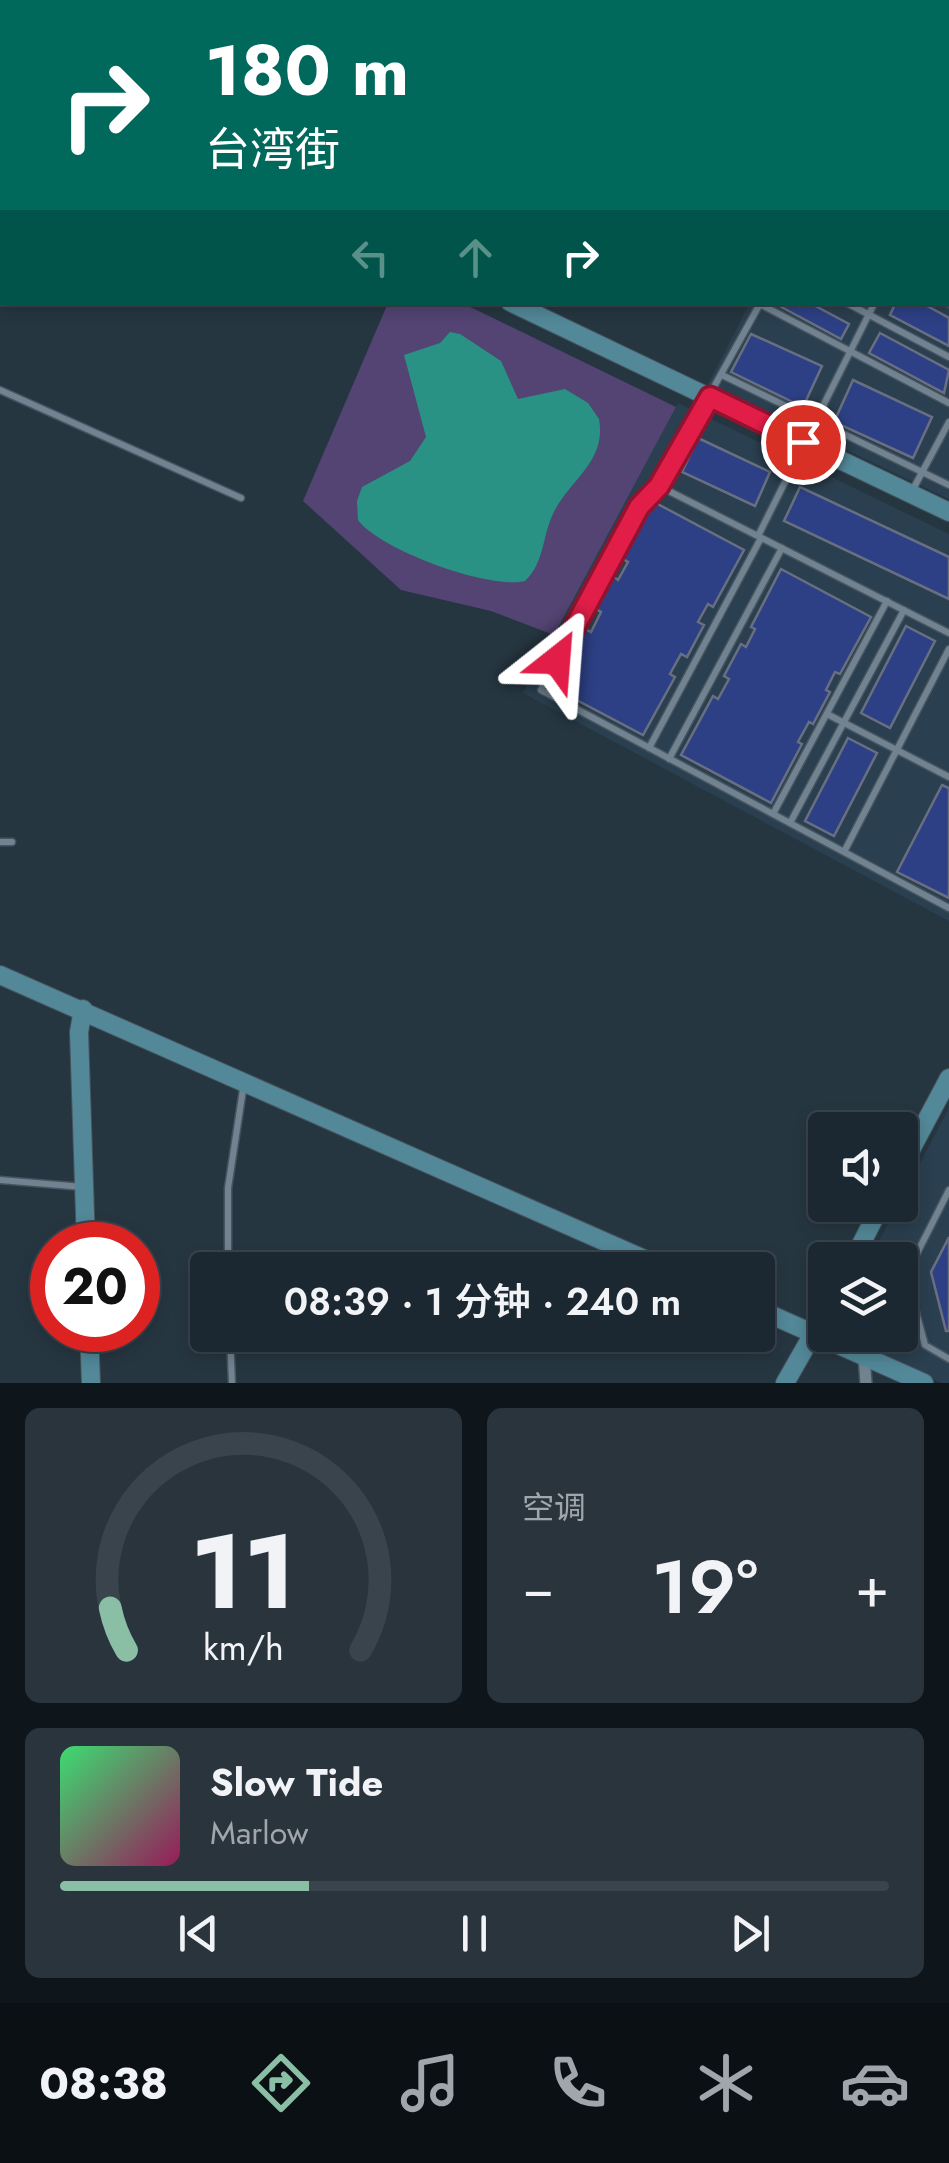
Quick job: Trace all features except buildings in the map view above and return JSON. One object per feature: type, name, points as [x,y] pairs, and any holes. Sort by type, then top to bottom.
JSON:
[{"type":"street","points":[[516,305],[949,512]]},
{"type":"street","points":[[0,962],[55,987],[84,1009]]},
{"type":"street","points":[[0,975],[629,1252]]},
{"type":"street","points":[[84,1009],[79,1032],[85,1222]]},
{"type":"street","points":[[918,1136],[949,1078]]},
{"type":"street","points":[[775,1317],[808,1332]]},
{"type":"street","points":[[785,1383],[808,1343]]},
{"type":"street","points":[[90,1352],[91,1383]]},
{"type":"street","points":[[855,1352],[924,1383]]},
{"type":"street","points":[[864,1356],[866,1383]]},
{"type":"lane","points":[[759,305],[659,486],[639,507],[541,690],[949,908]]},
{"type":"lane","points":[[764,305],[949,403]]},
{"type":"lane","points":[[851,305],[949,357]]},
{"type":"lane","points":[[648,748],[760,537],[803,442],[874,305]]},
{"type":"lane","points":[[722,375],[949,485]]},
{"type":"lane","points":[[0,390],[241,498]]},
{"type":"lane","points":[[911,494],[949,422]]},
{"type":"lane","points":[[659,486],[949,633]]},
{"type":"lane","points":[[669,759],[782,548]]},
{"type":"lane","points":[[773,814],[887,602]]},
{"type":"lane","points":[[790,823],[904,610]]},
{"type":"lane","points":[[844,852],[949,649]]},
{"type":"lane","points":[[827,714],[949,777]]},
{"type":"lane","points":[[0,842],[12,842]]},
{"type":"lane","points":[[228,1252],[228,1188],[244,1081]]},
{"type":"lane","points":[[0,1180],[84,1187]]},
{"type":"lane","points":[[949,1190],[906,1275],[925,1345],[949,1359]]},
{"type":"lane","points":[[231,1352],[232,1383]]},
{"type":"shaded area","points":[[387,305],[466,305],[676,407],[554,635],[491,611],[401,590],[303,501]]},
{"type":"shaded area","points":[[749,305],[949,305],[949,499],[708,384]]},
{"type":"shaded area","points":[[450,332],[460,334],[501,361],[518,399],[565,389],[588,403],[599,419],[600,434],[592,460],[559,504],[536,566],[525,581],[487,579],[437,565],[388,543],[358,520],[357,501],[362,487],[410,461],[426,437],[404,355],[440,343]]},
{"type":"shaded area","points":[[678,403],[949,534],[949,921],[523,693]]},
{"type":"shaded area","points":[[949,1108],[949,1383],[873,1352],[918,1352],[918,1242],[878,1242],[889,1222],[918,1222],[918,1167]]},
{"type":"route","points":[[557,660],[639,507],[659,486],[710,397],[803,442]]}]
